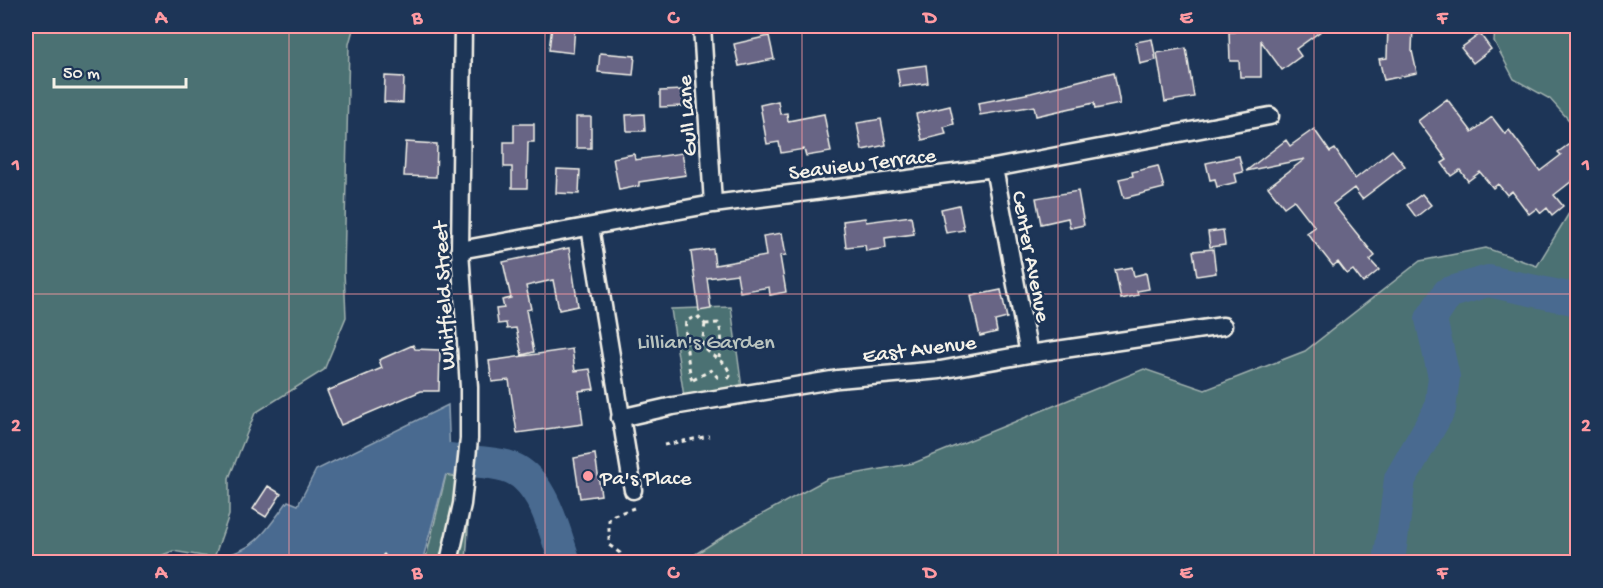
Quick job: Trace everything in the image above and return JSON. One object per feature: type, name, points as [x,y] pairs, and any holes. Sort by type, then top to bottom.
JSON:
[{"type":"street","name":"Whitfield Street","points":[[449,562],[465,479],[469,439],[469,387],[460,250],[463,26]]},
{"type":"street","name":"Gull Lane","points":[[702,26],[713,204]]},
{"type":"street","name":"Seaview Terrace","points":[[460,250],[713,204],[994,168],[1270,116]]},
{"type":"street","name":"Center Avenue","points":[[994,168],[1029,354]]},
{"type":"street","points":[[590,227],[633,490]]},
{"type":"street","name":"East Avenue","points":[[620,418],[673,406],[838,379],[940,370],[1029,354],[1223,326]]},
{"type":"path","points":[[705,324],[702,344],[711,355],[719,357],[730,370],[728,379],[721,381],[711,370],[694,380],[689,377],[690,353],[684,328],[686,321],[697,316],[705,324],[717,323],[722,339],[719,357]]},
{"type":"path","points":[[664,445],[710,436]]},
{"type":"path","points":[[622,562],[620,553],[609,545],[609,520],[614,514],[636,508]]},
{"type":"path","points":[[383,554],[390,562]]},
{"type":"path","points":[[209,562],[214,558]]},
{"type":"green space","points":[[26,26],[354,26],[349,44],[344,271],[346,317],[324,370],[255,413],[229,478],[229,515],[214,558],[173,551],[145,562],[26,562]]},
{"type":"green space","points":[[1495,26],[1577,26],[1577,129],[1550,99],[1514,79],[1494,41]]},
{"type":"green space","points":[[1577,200],[1577,562],[683,562],[735,529],[827,479],[914,463],[1144,369],[1205,390],[1305,351],[1420,261],[1486,248],[1537,266]]},
{"type":"green space","name":"Lillian's Garden","points":[[731,307],[742,388],[684,397],[671,309]]},
{"type":"green space","points":[[446,475],[471,479],[466,562],[425,562]]},
{"type":"water","points":[[448,405],[450,459],[422,562],[201,562],[233,554],[253,543],[269,527],[288,501],[298,505],[316,470]]},
{"type":"building","points":[[552,26],[575,26],[573,53],[549,50]]},
{"type":"building","points":[[1234,26],[1328,26],[1296,49],[1301,56],[1282,70],[1261,41],[1261,77],[1240,77],[1239,61],[1230,61],[1229,32],[1234,32]]},
{"type":"building","points":[[1388,26],[1413,26],[1412,51],[1417,73],[1384,80],[1379,59],[1387,58]]},
{"type":"building","points":[[1480,34],[1491,49],[1473,63],[1461,48]]},
{"type":"building","points":[[769,36],[774,59],[739,66],[734,44]]},
{"type":"building","points":[[1152,39],[1156,60],[1140,64],[1136,42]]},
{"type":"building","points":[[1186,48],[1194,97],[1165,102],[1157,53]]},
{"type":"building","points":[[600,53],[635,56],[633,75],[598,72]]},
{"type":"building","points":[[926,65],[928,83],[900,87],[897,69]]},
{"type":"building","points":[[1114,72],[1120,104],[1095,109],[1094,103],[1036,116],[1034,106],[980,115],[978,103],[1031,93]]},
{"type":"building","points":[[385,76],[404,77],[403,103],[384,102]]},
{"type":"building","points":[[683,90],[684,106],[660,107],[660,91]]},
{"type":"building","points":[[1447,99],[1472,132],[1492,117],[1505,134],[1509,130],[1540,171],[1561,155],[1558,152],[1578,138],[1578,165],[1572,169],[1577,177],[1554,195],[1563,206],[1552,215],[1547,208],[1541,213],[1537,208],[1529,214],[1512,191],[1507,195],[1498,184],[1493,188],[1480,172],[1468,181],[1460,170],[1451,176],[1442,163],[1447,160],[1418,121]]},
{"type":"building","points":[[778,101],[780,114],[787,113],[788,121],[824,114],[831,152],[806,156],[804,149],[781,153],[779,142],[767,144],[760,105]]},
{"type":"building","points":[[950,106],[954,124],[944,127],[946,134],[922,140],[916,114]]},
{"type":"building","points":[[644,114],[645,131],[627,131],[626,115]]},
{"type":"building","points":[[576,117],[591,117],[591,148],[576,148]]},
{"type":"building","points":[[881,119],[886,145],[862,150],[857,123]]},
{"type":"building","points":[[514,124],[534,124],[534,142],[528,142],[527,188],[512,188],[512,167],[504,167],[504,142],[514,142]]},
{"type":"building","points":[[1314,129],[1330,152],[1335,149],[1355,179],[1392,150],[1405,166],[1362,199],[1354,188],[1333,204],[1375,256],[1370,260],[1379,270],[1363,283],[1353,270],[1347,274],[1338,262],[1333,266],[1307,233],[1315,227],[1294,200],[1284,207],[1268,187],[1305,159],[1246,171],[1286,140],[1290,146]]},
{"type":"building","points":[[406,142],[437,144],[436,177],[404,176]]},
{"type":"building","points":[[682,153],[686,175],[639,182],[639,186],[619,190],[613,158],[634,154],[635,160]]},
{"type":"building","points":[[1239,156],[1243,172],[1235,174],[1237,182],[1217,187],[1215,179],[1210,180],[1206,163]]},
{"type":"building","points":[[1158,166],[1164,188],[1124,198],[1119,179],[1133,176],[1132,172]]},
{"type":"building","points":[[557,169],[580,170],[579,194],[556,193]]},
{"type":"building","points":[[1078,191],[1084,225],[1070,228],[1068,218],[1041,224],[1036,198]]},
{"type":"building","points":[[1422,194],[1431,205],[1416,217],[1407,205]]},
{"type":"building","points":[[959,205],[964,230],[946,233],[941,209]]},
{"type":"building","points":[[911,216],[914,234],[885,238],[886,248],[866,251],[865,245],[846,247],[843,221],[865,218],[866,222]]},
{"type":"building","points":[[1223,230],[1225,245],[1210,247],[1208,232]]},
{"type":"building","points":[[782,233],[786,255],[780,256],[786,292],[770,295],[769,287],[740,292],[737,274],[707,278],[711,309],[699,311],[691,252],[713,249],[715,265],[766,256],[763,236]]},
{"type":"building","points":[[569,248],[578,306],[559,310],[553,280],[526,286],[531,309],[526,310],[534,352],[522,355],[516,328],[507,329],[506,323],[498,324],[496,309],[504,308],[502,300],[511,298],[503,262]]},
{"type":"building","points":[[1213,249],[1216,273],[1197,276],[1193,251]]},
{"type":"building","points":[[1132,267],[1134,276],[1146,273],[1149,289],[1137,291],[1138,295],[1121,299],[1115,270]]},
{"type":"building","points":[[1001,290],[1007,318],[995,321],[997,332],[980,336],[971,296]]},
{"type":"building","points":[[413,345],[415,349],[440,350],[439,391],[421,391],[341,425],[327,391],[382,368],[379,360]]},
{"type":"building","points":[[572,349],[575,371],[590,369],[594,389],[579,391],[583,424],[517,433],[509,380],[492,382],[489,361]]},
{"type":"building","name":"Pa's Place","points":[[595,454],[601,495],[580,498],[574,458]]},
{"type":"building","points":[[268,486],[281,494],[266,517],[253,509]]},
{"type":"waterway","points":[[1389,562],[1400,479],[1440,409],[1444,377],[1431,319],[1448,293],[1488,281],[1578,300]]},
{"type":"waterway","points":[[450,459],[492,463],[519,472],[529,481],[545,506],[565,562]]},
{"type":"place","name":"Pa's Place","points":[[588,476]]}]
